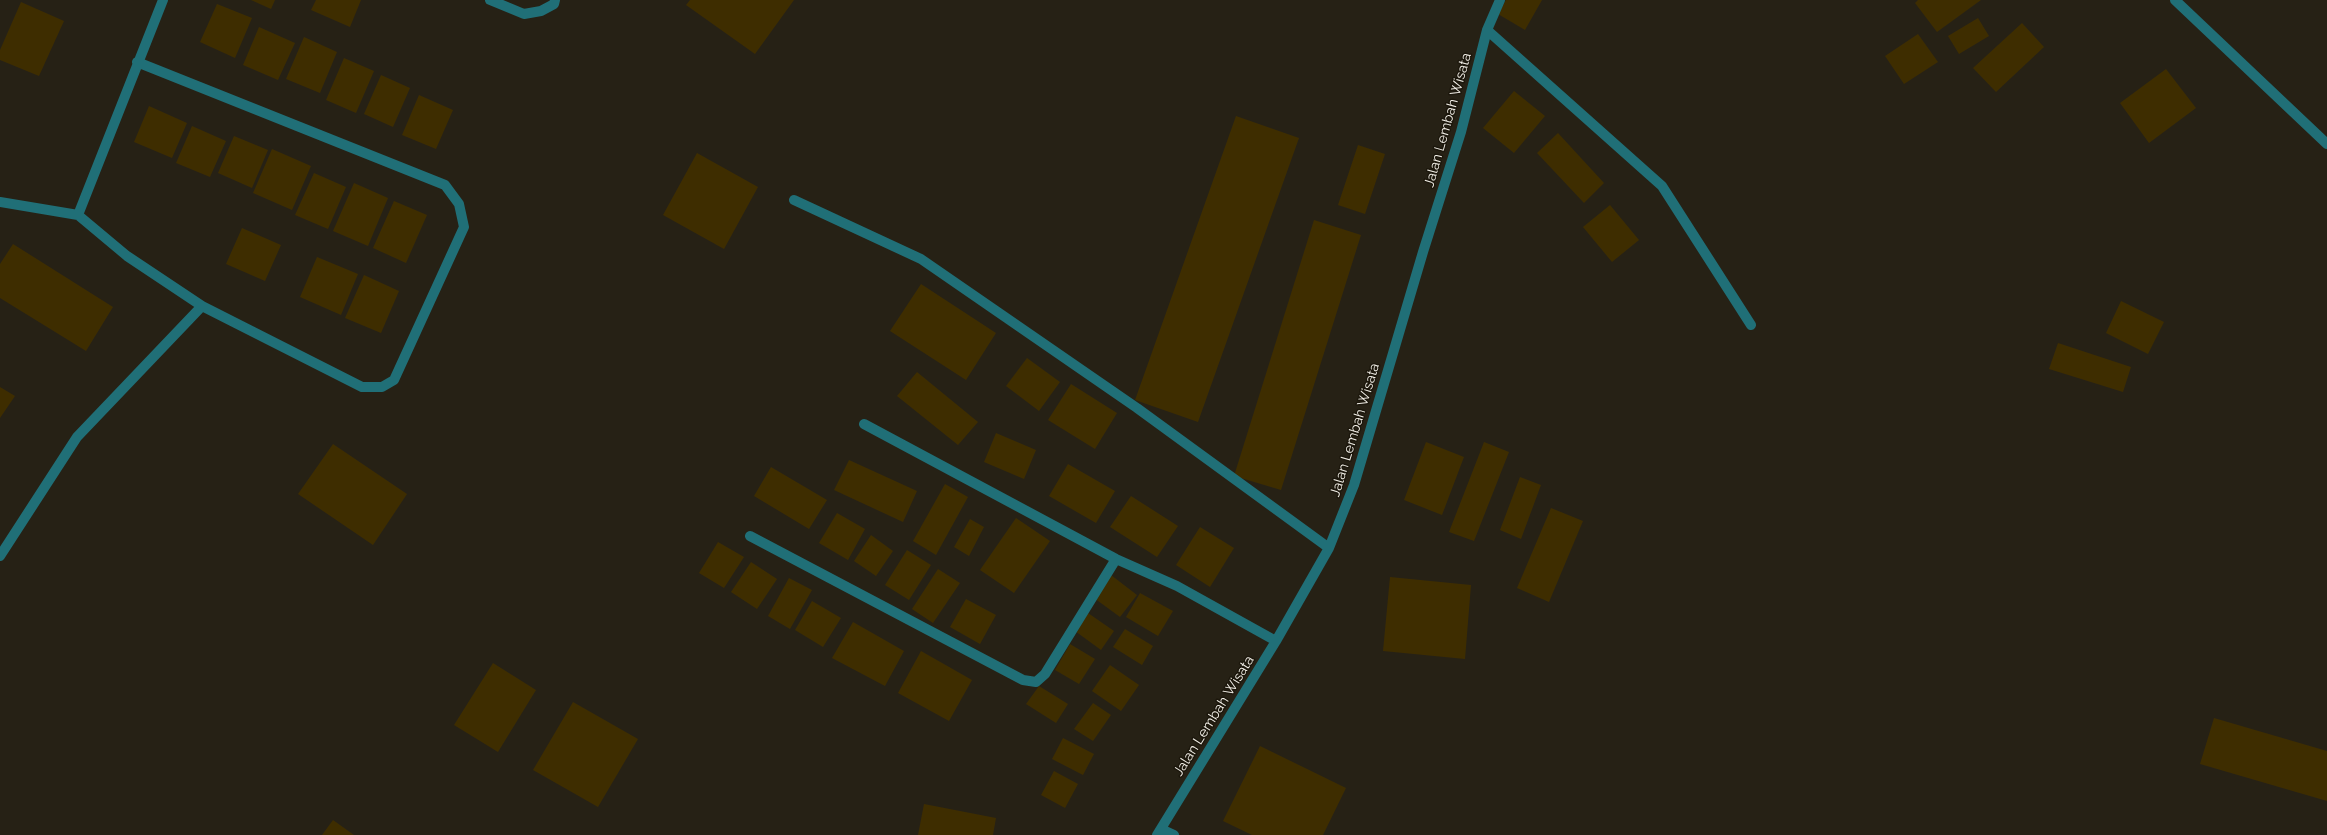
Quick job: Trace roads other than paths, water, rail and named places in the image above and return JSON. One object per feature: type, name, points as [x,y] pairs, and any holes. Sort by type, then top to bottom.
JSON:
[{"type":"street","points":[[78,215],[137,62],[163,0]]},
{"type":"street","points":[[490,0],[524,14],[541,11],[554,4],[555,0]]},
{"type":"street","name":"Jalan Lembah Wisata","points":[[1159,832],[1276,641],[1329,548],[1354,485],[1423,252],[1462,132],[1487,30],[1500,0]]},
{"type":"street","points":[[2175,0],[2327,144]]},
{"type":"street","points":[[1487,30],[1662,186],[1751,325]]},
{"type":"street","points":[[0,202],[78,215],[127,256],[202,306],[362,387],[382,387],[394,380],[464,227],[459,204],[445,185],[137,62]]},
{"type":"street","points":[[794,200],[921,259],[1137,408],[1329,548]]},
{"type":"street","points":[[0,556],[77,437],[202,306]]},
{"type":"street","points":[[864,424],[1116,559],[1177,586],[1276,641]]},
{"type":"street","points":[[750,536],[1023,680],[1036,682],[1045,674],[1116,559]]},
{"type":"street","points":[[1159,832],[1174,835]]}]
